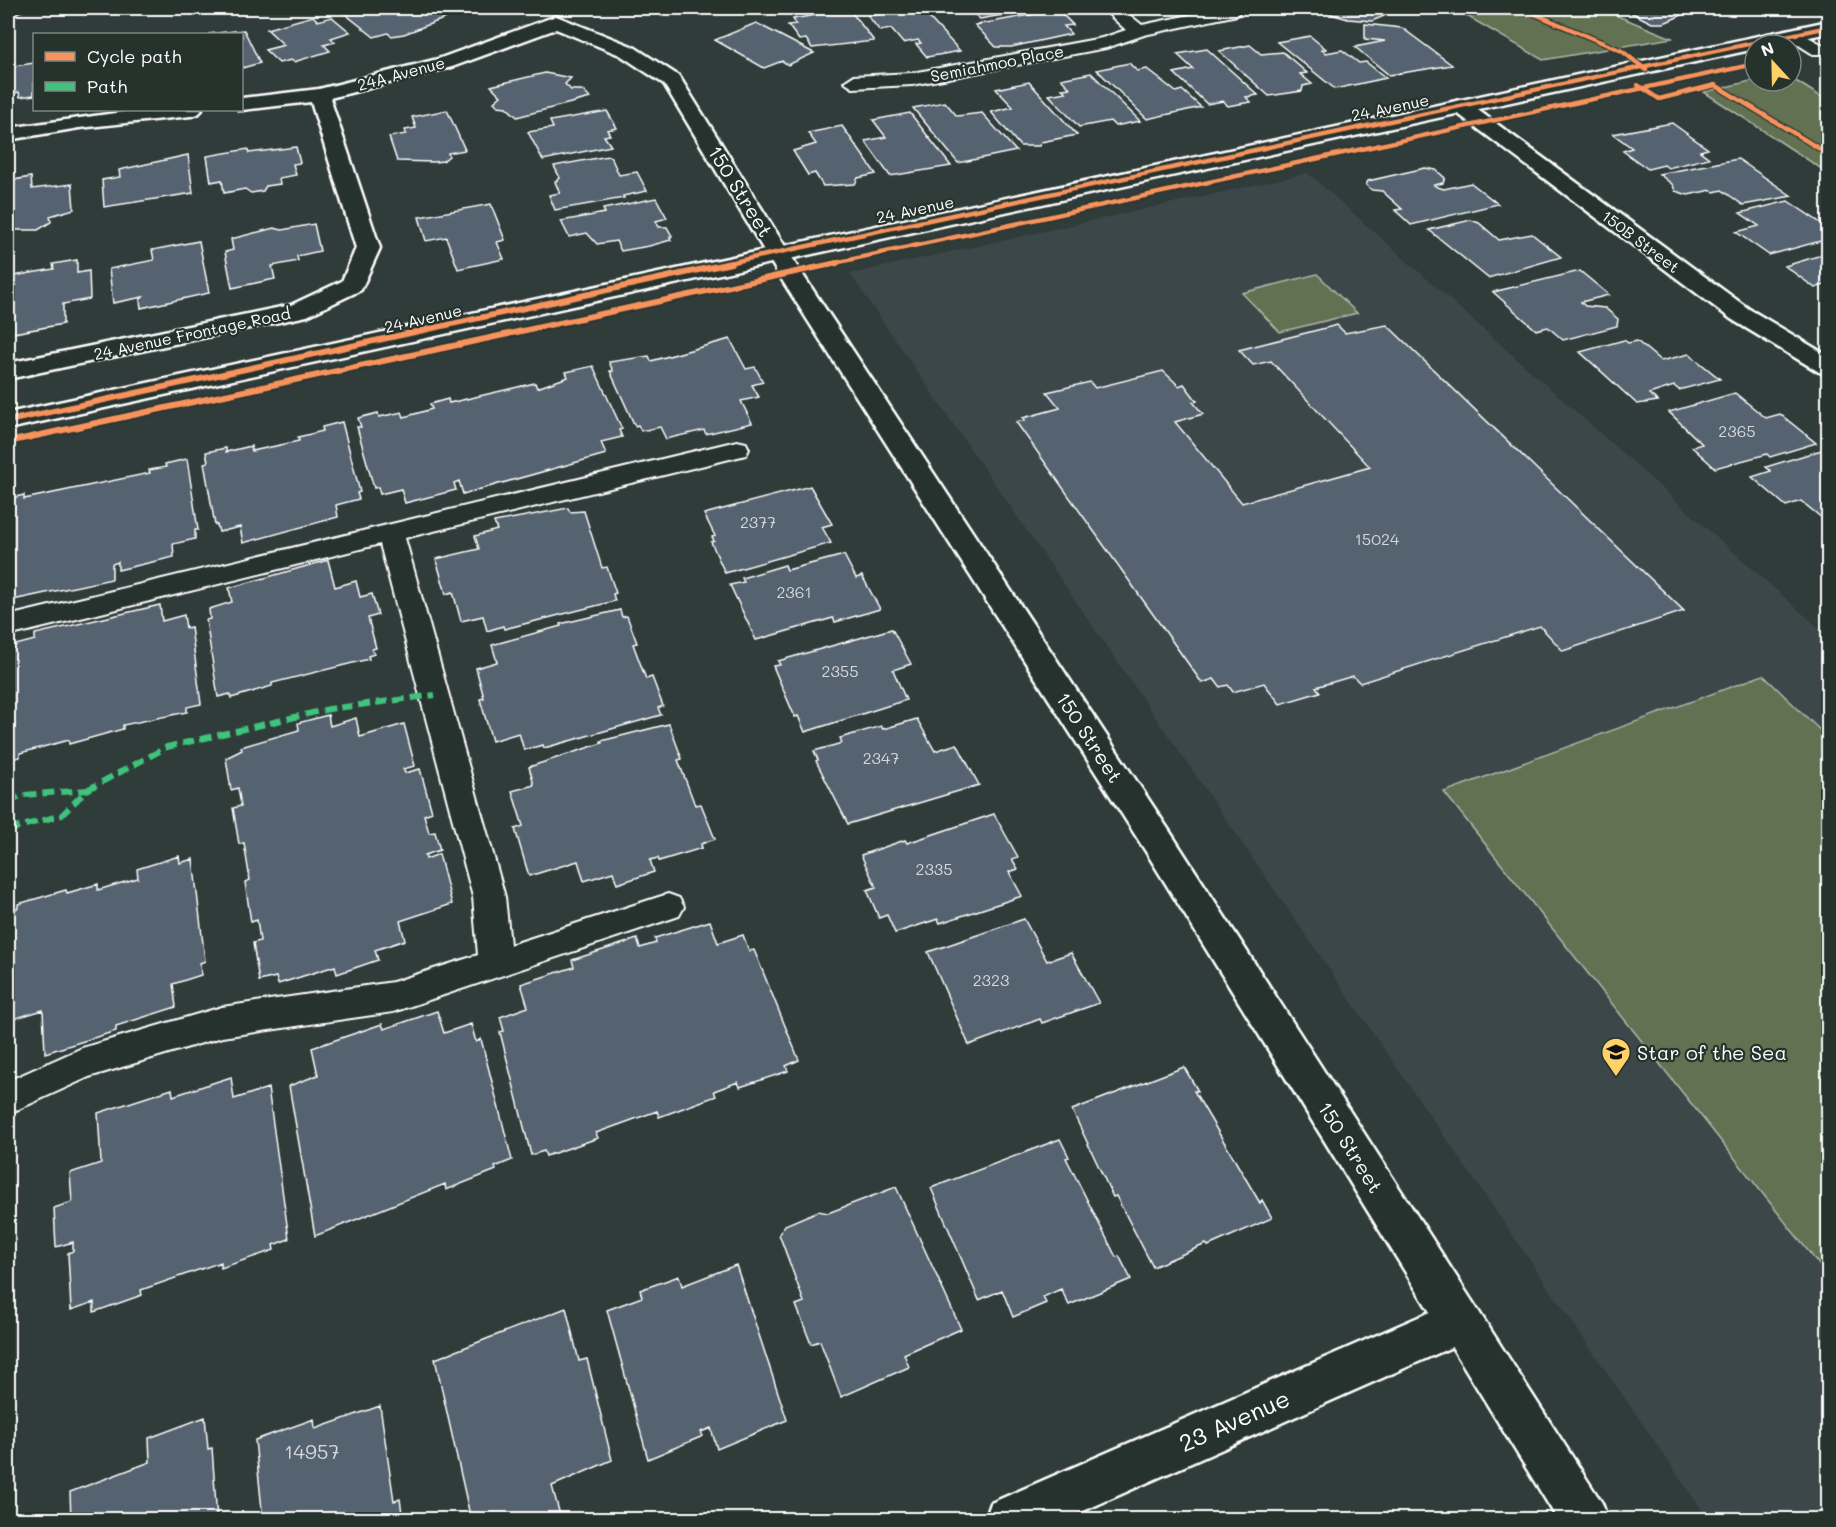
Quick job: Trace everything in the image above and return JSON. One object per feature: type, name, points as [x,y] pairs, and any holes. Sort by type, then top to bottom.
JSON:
[{"type":"main road","name":"24A Avenue","points":[[243,104],[319,95],[445,63],[560,15]]},
{"type":"main road","name":"150 Street","points":[[560,15],[627,51],[672,80],[784,262],[1167,856],[1585,1520]]},
{"type":"main road","name":"24 Avenue","points":[[1803,33],[1828,27]]},
{"type":"main road","name":"24 Avenue","points":[[8,442],[1460,106],[1743,46]]},
{"type":"main road","points":[[1803,53],[1824,49]]},
{"type":"main road","name":"24 Avenue","points":[[8,422],[1743,67]]},
{"type":"main road","name":"24 Avenue Frontage Road","points":[[8,372],[298,310],[352,285],[369,248],[319,95]]},
{"type":"main road","name":"150B Street","points":[[1460,106],[1740,314],[1828,367]]},
{"type":"main road","points":[[8,134],[79,122],[182,111]]},
{"type":"main road","name":"23 Avenue","points":[[1008,1520],[1461,1321]]},
{"type":"lane","points":[[1111,8],[1139,31]]},
{"type":"lane","name":"Semiahmoo Place","points":[[853,82],[912,79],[1106,43],[1139,31],[1231,11]]},
{"type":"lane","points":[[1803,39],[1824,49]]},
{"type":"lane","points":[[8,626],[737,449]]},
{"type":"lane","points":[[390,532],[489,897],[495,963]]},
{"type":"lane","points":[[8,1098],[82,1065],[222,1022],[393,997],[668,907]]},
{"type":"shaded area","name":"Star of the Sea","points":[[1308,173],[1828,636],[1828,1519],[1708,1519],[850,274]]},
{"type":"green space","points":[[1453,8],[1598,8],[1672,38],[1543,60]]},
{"type":"green space","points":[[1743,83],[1743,93],[1803,93],[1803,85],[1828,101],[1828,173],[1704,92]]},
{"type":"green space","points":[[1317,274],[1357,313],[1280,332],[1242,293]]},
{"type":"green space","points":[[1763,675],[1828,738],[1828,1276],[1444,792]]},
{"type":"building","points":[[8,8],[30,8],[8,16]]},
{"type":"building","points":[[362,8],[411,8],[414,10],[432,8],[446,18],[404,34],[391,36],[388,33],[374,37],[344,13]]},
{"type":"building","points":[[920,8],[960,51],[927,57],[916,44],[921,43],[918,40],[903,43],[891,29],[880,31],[868,16]]},
{"type":"building","points":[[967,8],[1042,8],[980,19]]},
{"type":"building","points":[[1308,8],[1376,8],[1384,16],[1372,21],[1348,19],[1328,11],[1311,11]]},
{"type":"building","points":[[1622,8],[1698,8],[1664,23],[1652,23]]},
{"type":"building","points":[[849,9],[874,41],[812,48],[806,39],[799,40],[788,25],[796,24],[793,19]]},
{"type":"building","points":[[1058,10],[1073,25],[1064,26],[1071,34],[1011,47],[996,47],[975,25]]},
{"type":"building","points":[[313,16],[318,21],[332,17],[350,32],[331,38],[335,42],[324,45],[330,51],[294,62],[291,60],[279,63],[265,50],[284,45],[267,29]]},
{"type":"building","points":[[756,23],[814,53],[788,65],[782,61],[764,68],[715,40]]},
{"type":"building","points":[[1365,24],[1402,28],[1452,65],[1389,75],[1355,47],[1385,41],[1365,39]]},
{"type":"building","points":[[244,30],[260,63],[243,68],[243,33],[217,33]]},
{"type":"building","points":[[1310,36],[1326,49],[1322,50],[1326,53],[1342,50],[1359,63],[1366,62],[1386,78],[1335,89],[1277,42]]},
{"type":"building","points":[[1250,45],[1261,54],[1283,52],[1307,73],[1300,74],[1312,84],[1303,86],[1302,91],[1269,96],[1219,51]]},
{"type":"building","points":[[1207,49],[1258,95],[1246,97],[1251,102],[1228,106],[1223,101],[1207,104],[1174,73],[1193,69],[1177,54]]},
{"type":"building","points":[[33,63],[33,95],[20,97],[19,92],[8,94],[8,67]]},
{"type":"building","points":[[1129,63],[1137,71],[1147,69],[1176,92],[1182,90],[1201,107],[1147,119],[1097,70]]},
{"type":"building","points":[[545,73],[571,78],[565,84],[571,90],[582,90],[590,98],[517,117],[506,107],[498,106],[494,102],[501,96],[491,86]]},
{"type":"building","points":[[1091,73],[1140,121],[1115,126],[1110,121],[1079,127],[1049,95],[1066,92],[1062,89],[1070,88],[1061,79]]},
{"type":"building","points":[[1029,82],[1077,135],[1041,142],[1039,146],[1020,146],[991,112],[1013,107],[996,89]]},
{"type":"building","points":[[945,102],[957,116],[982,113],[1016,151],[958,163],[913,108]]},
{"type":"building","points":[[447,110],[465,150],[448,153],[449,156],[443,161],[397,161],[389,137],[406,134],[405,130],[416,128],[412,117]]},
{"type":"building","points":[[607,111],[617,128],[607,130],[610,135],[604,136],[611,146],[543,160],[528,132],[553,128],[550,121]]},
{"type":"building","points":[[910,113],[951,166],[890,176],[865,141],[886,137],[873,120]]},
{"type":"building","points":[[1672,123],[1708,149],[1700,151],[1709,158],[1668,168],[1664,165],[1648,169],[1623,151],[1632,148],[1613,134]]},
{"type":"building","points":[[842,126],[876,174],[858,178],[855,184],[823,186],[815,173],[808,175],[793,151],[816,144],[808,133]]},
{"type":"building","points":[[296,147],[300,163],[293,164],[296,175],[279,178],[280,184],[266,186],[263,191],[251,193],[245,189],[224,193],[222,180],[211,182],[207,156],[248,149],[249,153]]},
{"type":"building","points":[[188,155],[193,193],[104,207],[102,180],[120,177],[119,170]]},
{"type":"building","points":[[611,157],[619,175],[637,172],[647,191],[623,196],[624,198],[555,210],[549,195],[560,193],[555,182],[560,178],[554,166]]},
{"type":"building","points":[[1738,159],[1792,196],[1743,205],[1722,190],[1688,195],[1675,191],[1673,185],[1659,174]]},
{"type":"building","points":[[1425,168],[1436,170],[1445,178],[1443,183],[1434,185],[1437,187],[1444,189],[1471,183],[1498,204],[1411,225],[1395,210],[1402,209],[1382,191],[1372,190],[1366,185],[1368,181]]},
{"type":"building","points":[[31,177],[32,189],[72,184],[74,209],[50,216],[51,222],[38,230],[8,230],[8,181]]},
{"type":"building","points":[[656,198],[667,218],[656,221],[659,227],[667,227],[672,236],[671,240],[649,246],[621,251],[616,241],[597,244],[587,233],[569,237],[561,221],[605,213],[603,209]]},
{"type":"building","points":[[1788,201],[1828,228],[1828,239],[1769,255],[1736,232],[1759,226],[1740,213]]},
{"type":"building","points":[[491,204],[505,240],[497,242],[504,259],[458,269],[446,237],[426,241],[419,217]]},
{"type":"building","points":[[1471,220],[1479,223],[1499,240],[1532,234],[1561,257],[1488,278],[1429,230]]},
{"type":"building","points":[[314,224],[320,251],[297,256],[298,261],[272,266],[275,279],[232,288],[225,252],[233,250],[231,239],[274,228],[282,230]]},
{"type":"building","points":[[199,241],[209,293],[141,308],[140,300],[143,297],[113,303],[109,269],[154,260],[152,250]]},
{"type":"building","points":[[1828,253],[1828,284],[1815,288],[1785,266]]},
{"type":"building","points":[[77,260],[77,273],[89,271],[90,299],[63,304],[63,324],[8,334],[8,277],[54,269],[53,264]]},
{"type":"building","points":[[1580,271],[1609,295],[1581,302],[1585,306],[1605,308],[1618,319],[1617,326],[1563,340],[1548,327],[1536,330],[1493,292]]},
{"type":"building","points":[[1337,325],[1345,333],[1387,325],[1684,611],[1563,651],[1540,626],[1360,683],[1353,676],[1316,687],[1320,692],[1280,704],[1264,683],[1233,692],[1228,685],[1220,687],[1214,679],[1202,683],[1016,422],[1060,408],[1047,392],[1090,382],[1095,388],[1163,371],[1179,386],[1184,384],[1197,401],[1193,402],[1203,414],[1175,422],[1242,503],[1370,467],[1271,361],[1253,365],[1239,350]]},
{"type":"building","points":[[730,339],[746,369],[755,367],[763,382],[752,385],[759,397],[741,401],[752,423],[706,434],[704,430],[666,439],[660,427],[641,431],[638,425],[635,426],[610,371],[613,371],[609,362],[649,356],[651,361]]},
{"type":"building","points":[[1624,340],[1628,343],[1637,341],[1661,361],[1689,354],[1720,379],[1679,390],[1674,386],[1649,394],[1658,401],[1637,404],[1580,352]]},
{"type":"building","points":[[593,366],[622,429],[619,430],[622,437],[601,442],[606,454],[463,494],[459,481],[454,483],[456,490],[405,503],[401,489],[380,494],[378,487],[374,488],[357,427],[361,427],[358,418],[378,413],[379,417],[402,412],[404,417],[432,409],[430,404],[448,399],[449,403],[535,383],[537,388],[568,377],[566,372]]},
{"type":"building","points":[[1735,393],[1766,418],[1780,414],[1816,443],[1770,457],[1767,454],[1715,468],[1692,447],[1702,444],[1669,412]]},
{"type":"building","points":[[342,422],[360,492],[357,493],[359,499],[336,505],[338,517],[243,543],[240,527],[219,532],[215,525],[204,463],[208,462],[206,452],[226,448],[226,452],[251,446],[252,451],[299,441],[298,437],[323,431],[322,427]]},
{"type":"building","points":[[1828,448],[1828,523],[1801,501],[1786,506],[1752,477],[1771,471],[1766,467]]},
{"type":"building","points":[[187,459],[198,530],[195,530],[195,539],[173,544],[174,557],[118,570],[118,562],[112,564],[112,579],[8,601],[8,499],[24,495],[24,499],[150,473],[149,470],[166,467],[165,464]]},
{"type":"building","points":[[810,486],[832,524],[822,527],[831,543],[725,573],[711,542],[714,541],[712,537],[715,536],[704,514]]},
{"type":"building","points":[[568,508],[570,512],[584,511],[602,568],[607,567],[616,593],[613,594],[615,601],[504,629],[503,626],[487,631],[483,616],[461,621],[453,592],[446,594],[436,559],[479,549],[475,536],[497,530],[494,522]]},
{"type":"building","points":[[844,555],[856,578],[862,576],[880,609],[835,622],[833,618],[756,640],[730,585],[744,582],[742,578],[785,565],[787,570]]},
{"type":"building","points":[[328,560],[335,587],[356,581],[360,597],[372,594],[378,615],[368,618],[376,648],[372,649],[374,654],[368,656],[369,659],[272,683],[272,686],[231,698],[230,694],[218,697],[206,620],[210,619],[209,609],[232,602],[229,588]]},
{"type":"building","points":[[160,605],[162,621],[184,615],[186,628],[191,627],[201,704],[187,707],[187,712],[123,725],[123,729],[69,744],[69,740],[20,753],[20,757],[8,760],[8,647],[35,640],[35,634]]},
{"type":"building","points":[[620,610],[622,617],[627,616],[637,643],[633,644],[646,679],[652,677],[663,706],[658,708],[661,715],[544,748],[543,745],[524,750],[519,733],[492,741],[480,699],[484,698],[476,668],[497,662],[492,645],[561,626],[560,624]]},
{"type":"building","points":[[892,629],[911,664],[893,670],[906,700],[805,732],[798,716],[795,717],[773,666],[780,665],[778,661]]},
{"type":"building","points":[[328,715],[330,726],[356,718],[360,737],[404,724],[415,766],[403,769],[405,773],[420,769],[432,812],[424,815],[429,833],[435,832],[440,850],[425,855],[426,859],[439,854],[452,904],[400,921],[405,940],[375,950],[378,960],[337,974],[335,966],[278,984],[276,977],[259,981],[253,943],[260,941],[257,920],[251,922],[245,882],[250,880],[244,843],[239,844],[233,808],[241,806],[238,788],[231,790],[226,758],[242,750],[241,747],[299,730],[298,723]]},
{"type":"building","points":[[917,719],[935,751],[957,744],[979,785],[848,824],[816,761],[818,760],[814,751],[842,743],[840,738],[881,726],[883,729]]},
{"type":"building","points":[[669,724],[682,759],[678,760],[695,805],[701,804],[715,839],[701,844],[702,848],[659,861],[658,858],[650,860],[654,872],[617,884],[613,872],[584,881],[578,861],[529,876],[515,829],[523,826],[512,791],[534,785],[529,767],[602,743],[601,741]]},
{"type":"building","points":[[994,814],[1018,857],[1012,859],[1018,869],[1009,872],[1022,896],[940,923],[938,919],[895,933],[887,915],[879,918],[867,890],[876,887],[861,855],[905,840],[907,843]]},
{"type":"building","points":[[179,856],[180,863],[193,859],[205,961],[200,963],[201,975],[173,984],[176,1007],[116,1026],[116,1031],[45,1053],[43,1010],[13,1019],[12,993],[8,994],[8,920],[11,919],[11,910],[18,908],[18,904],[66,890],[67,893],[98,884],[98,890],[138,878],[137,869]]},
{"type":"building","points":[[1024,919],[1047,961],[1071,953],[1099,1003],[1042,1023],[1040,1019],[969,1045],[928,952]]},
{"type":"building","points":[[710,921],[718,943],[743,935],[749,951],[754,950],[799,1060],[786,1066],[788,1071],[740,1087],[738,1082],[714,1091],[716,1096],[659,1117],[657,1111],[596,1133],[598,1138],[546,1156],[544,1151],[531,1155],[500,1032],[504,1031],[500,1017],[528,1007],[521,984],[574,967],[572,960],[637,939],[640,948],[656,943],[655,938]]},
{"type":"building","points":[[437,1011],[444,1033],[471,1024],[476,1042],[481,1039],[512,1160],[495,1167],[496,1170],[446,1190],[445,1184],[315,1236],[289,1086],[318,1075],[312,1048],[382,1024],[384,1029]]},
{"type":"building","points":[[1184,1067],[1198,1091],[1194,1091],[1260,1203],[1262,1200],[1272,1218],[1153,1267],[1116,1196],[1113,1197],[1072,1110]]},
{"type":"building","points":[[231,1077],[234,1099],[268,1088],[289,1239],[273,1245],[274,1250],[221,1268],[221,1262],[141,1290],[142,1295],[94,1312],[94,1302],[71,1310],[68,1253],[73,1251],[73,1242],[56,1247],[54,1208],[72,1202],[70,1173],[101,1163],[98,1113],[172,1089],[173,1096]]},
{"type":"building","points":[[1060,1139],[1069,1157],[1066,1158],[1116,1257],[1119,1256],[1131,1279],[1069,1305],[1061,1289],[1043,1297],[1046,1303],[1013,1317],[1002,1290],[979,1300],[931,1188]]},
{"type":"building","points":[[896,1187],[961,1329],[904,1354],[909,1367],[841,1397],[820,1341],[811,1344],[796,1305],[804,1302],[779,1234],[785,1225],[818,1211],[828,1213]]},
{"type":"building","points":[[736,1265],[787,1420],[717,1449],[711,1428],[701,1432],[703,1436],[648,1459],[607,1310],[642,1297],[640,1290],[679,1276],[682,1286]]},
{"type":"building","points":[[566,1308],[579,1361],[587,1359],[612,1460],[552,1486],[560,1515],[551,1520],[471,1520],[435,1359]]},
{"type":"building","points":[[380,1406],[394,1501],[400,1499],[403,1520],[263,1520],[255,1440],[314,1419],[315,1429]]},
{"type":"building","points":[[205,1417],[208,1449],[212,1448],[217,1520],[71,1520],[70,1492],[150,1462],[149,1438]]},
{"type":"marked path","points":[[8,830],[62,815],[87,790],[167,747],[329,709],[435,695]]},
{"type":"marked path","points":[[8,802],[23,795],[87,790]]},
{"type":"cycle path","points":[[1521,8],[1622,51],[1646,70]]},
{"type":"cycle path","points":[[8,421],[779,252],[1828,27]]},
{"type":"cycle path","points":[[8,442],[1743,67]]},
{"type":"cycle path","points":[[1638,85],[1659,99],[1715,85],[1828,154]]},
{"type":"place","name":"Star of the Sea","points":[[1616,1078]]}]
